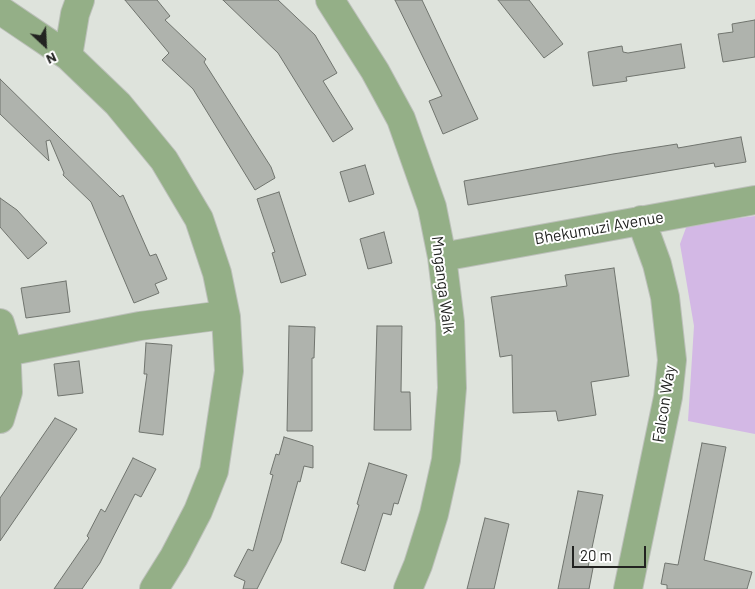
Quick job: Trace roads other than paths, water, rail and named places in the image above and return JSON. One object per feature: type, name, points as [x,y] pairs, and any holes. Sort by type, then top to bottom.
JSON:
[{"type":"street","points":[[68,56],[75,14],[80,0]]},
{"type":"street","name":"Mnganga Walk","points":[[332,1],[375,71],[401,119],[432,207],[442,257],[450,322],[452,388],[446,460],[434,514],[418,565],[408,589]]},
{"type":"street","points":[[0,10],[68,56],[118,104],[164,160],[199,219],[217,273],[226,317],[229,372],[214,471],[198,511],[174,558],[154,589]]},
{"type":"street","name":"Bhekumuzi Avenue","points":[[442,257],[755,200]]},
{"type":"street","name":"Falcon Way","points":[[628,589],[668,397],[672,360],[663,289],[657,264],[641,220]]},
{"type":"street","points":[[6,352],[140,326],[216,316],[226,317]]},
{"type":"street","points":[[0,323],[6,352],[8,392],[0,420]]}]
